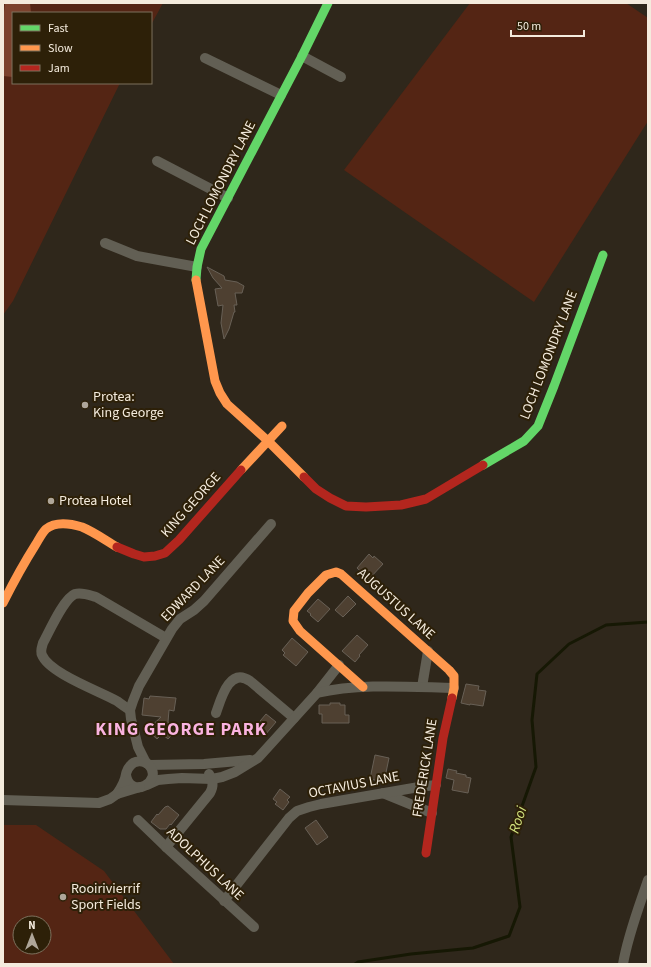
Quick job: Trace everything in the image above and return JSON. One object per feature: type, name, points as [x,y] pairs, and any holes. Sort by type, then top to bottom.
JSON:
[{"type":"street","name":"LOCH LOMONDRY LANE","points":[[328,3],[302,56],[201,249],[196,279],[197,292],[214,381],[218,390],[227,404],[268,441],[316,489],[346,506],[366,507],[401,505],[426,499],[524,441],[538,426],[603,255]]},
{"type":"street","points":[[302,56],[341,77]]},
{"type":"street","points":[[205,58],[281,95]]},
{"type":"street","points":[[157,161],[228,198]]},
{"type":"street","points":[[105,243],[137,256],[197,267]]},
{"type":"street","name":"KING GEORGE","points":[[3,603],[39,539],[46,529],[55,525],[66,524],[84,528],[123,550],[136,555],[149,557],[166,552],[179,540],[282,426]]},
{"type":"street","name":"EDWARD LANE","points":[[130,710],[139,686],[172,628],[180,619],[204,601],[270,524]]},
{"type":"street","name":"AUGUSTUS LANE","points":[[363,687],[300,631],[293,621],[294,612],[308,593],[326,575],[336,572],[341,574],[453,674],[454,688]]},
{"type":"street","points":[[126,774],[130,784],[133,786],[143,786],[151,781],[152,775],[152,770],[138,747],[130,710],[58,672],[49,665],[41,654],[41,649],[64,604],[73,595],[79,594],[87,594],[96,597],[166,638]]},
{"type":"street","points":[[422,687],[428,651]]},
{"type":"street","points":[[3,800],[99,803],[110,799],[117,794],[158,780],[182,778],[212,779],[227,775],[258,758],[317,693],[339,665]]},
{"type":"street","points":[[216,713],[227,686],[235,678],[243,678],[250,681],[294,718]]},
{"type":"street","points":[[317,693],[363,687],[454,688]]},
{"type":"street","name":"FREDERICK LANE","points":[[426,852],[444,738],[454,688]]},
{"type":"street","points":[[117,794],[122,786],[128,767],[131,764],[138,747]]},
{"type":"street","points":[[131,764],[139,761],[148,764],[204,764],[239,762],[258,758]]},
{"type":"street","points":[[166,848],[210,793],[213,787],[212,779],[204,764]]},
{"type":"street","name":"OCTAVIUS LANE","points":[[224,901],[289,818],[297,812],[321,804],[436,785]]},
{"type":"street","points":[[383,793],[432,813]]},
{"type":"street","name":"ADOLPHUS LANE","points":[[138,820],[166,848],[254,927]]},
{"type":"street","points":[[623,964],[625,950],[634,919],[648,880]]},
{"type":"shaded area","points":[[3,3],[163,3],[152,23],[152,12],[12,12],[12,84],[120,84],[13,301],[3,315]]},
{"type":"shaded area","points":[[5,3],[30,3],[31,12],[12,12],[12,77],[3,76],[3,21]]},
{"type":"shaded area","points":[[470,3],[626,3],[648,18],[648,121],[534,302],[344,170]]},
{"type":"shaded area","name":"Rooirivierrif Sport Fields","points":[[3,825],[36,825],[104,871],[174,964],[3,964]]},
{"type":"building","points":[[207,267],[224,276],[225,280],[237,282],[244,286],[242,293],[235,293],[237,305],[234,305],[235,312],[224,339],[221,323],[223,305],[218,306],[215,289],[222,288],[213,278]]},
{"type":"building","points":[[369,554],[373,558],[374,556],[383,564],[369,579],[357,568]]},
{"type":"building","points":[[348,596],[356,604],[343,617],[335,610]]},
{"type":"building","points":[[318,599],[330,609],[318,622],[307,611]]},
{"type":"building","points":[[357,635],[368,645],[355,662],[342,651]]},
{"type":"building","points":[[292,638],[308,652],[296,666],[283,655],[285,653],[282,650]]},
{"type":"building","points":[[466,684],[479,686],[478,690],[486,691],[483,706],[461,703]]},
{"type":"building","points":[[150,696],[176,698],[174,711],[169,710],[168,722],[171,725],[169,727],[175,732],[168,739],[162,734],[157,739],[147,730],[161,717],[142,715],[144,698],[149,699]]},
{"type":"building","points":[[330,703],[340,703],[340,705],[345,705],[345,715],[349,715],[349,723],[322,723],[322,714],[319,714],[319,705],[330,705]]},
{"type":"building","points":[[266,714],[276,722],[265,735],[255,727]]},
{"type":"building","points":[[375,755],[389,758],[384,782],[370,779]]},
{"type":"building","points":[[448,769],[457,771],[456,773],[466,775],[466,777],[471,778],[468,793],[452,790],[454,780],[446,778]]},
{"type":"building","points":[[280,789],[290,797],[287,800],[289,802],[283,810],[275,804],[277,802],[273,799]]},
{"type":"building","points":[[168,806],[179,815],[166,829],[160,829],[151,822],[157,814],[158,815],[165,807]]},
{"type":"building","points":[[316,820],[328,837],[317,845],[305,828]]},
{"type":"waterway","name":"Rooi","points":[[355,964],[358,962],[411,954],[473,948],[509,936],[520,907],[511,837],[536,767],[532,720],[537,674],[569,644],[606,625],[648,622]]},
{"type":"traffic: fast","points":[[196,280],[201,249],[302,56],[328,3]]},
{"type":"traffic: fast","points":[[483,465],[524,441],[538,426],[603,255]]},
{"type":"traffic: slow","points":[[196,280],[215,381],[220,393],[227,404],[268,441],[304,477]]},
{"type":"traffic: slow","points":[[241,470],[282,426]]},
{"type":"traffic: slow","points":[[3,603],[41,536],[50,526],[64,524],[82,527],[117,547]]},
{"type":"traffic: slow","points":[[363,687],[300,631],[293,621],[294,611],[308,593],[326,575],[336,572],[341,574],[449,670],[454,676],[452,698]]},
{"type":"traffic: jam","points":[[304,477],[316,489],[346,506],[366,507],[401,505],[426,499],[483,465]]},
{"type":"traffic: jam","points":[[117,547],[144,557],[165,553],[179,540],[241,470]]},
{"type":"traffic: jam","points":[[426,853],[443,738],[452,698]]},
{"type":"place","name":"Protea: King George","points":[[85,405]]},
{"type":"place","name":"Protea Hotel","points":[[51,501]]},
{"type":"place","name":"Rooirivierrif Sport Fields","points":[[63,897]]},
{"type":"district","name":"KING GEORGE PARK","points":[[181,729]]}]
